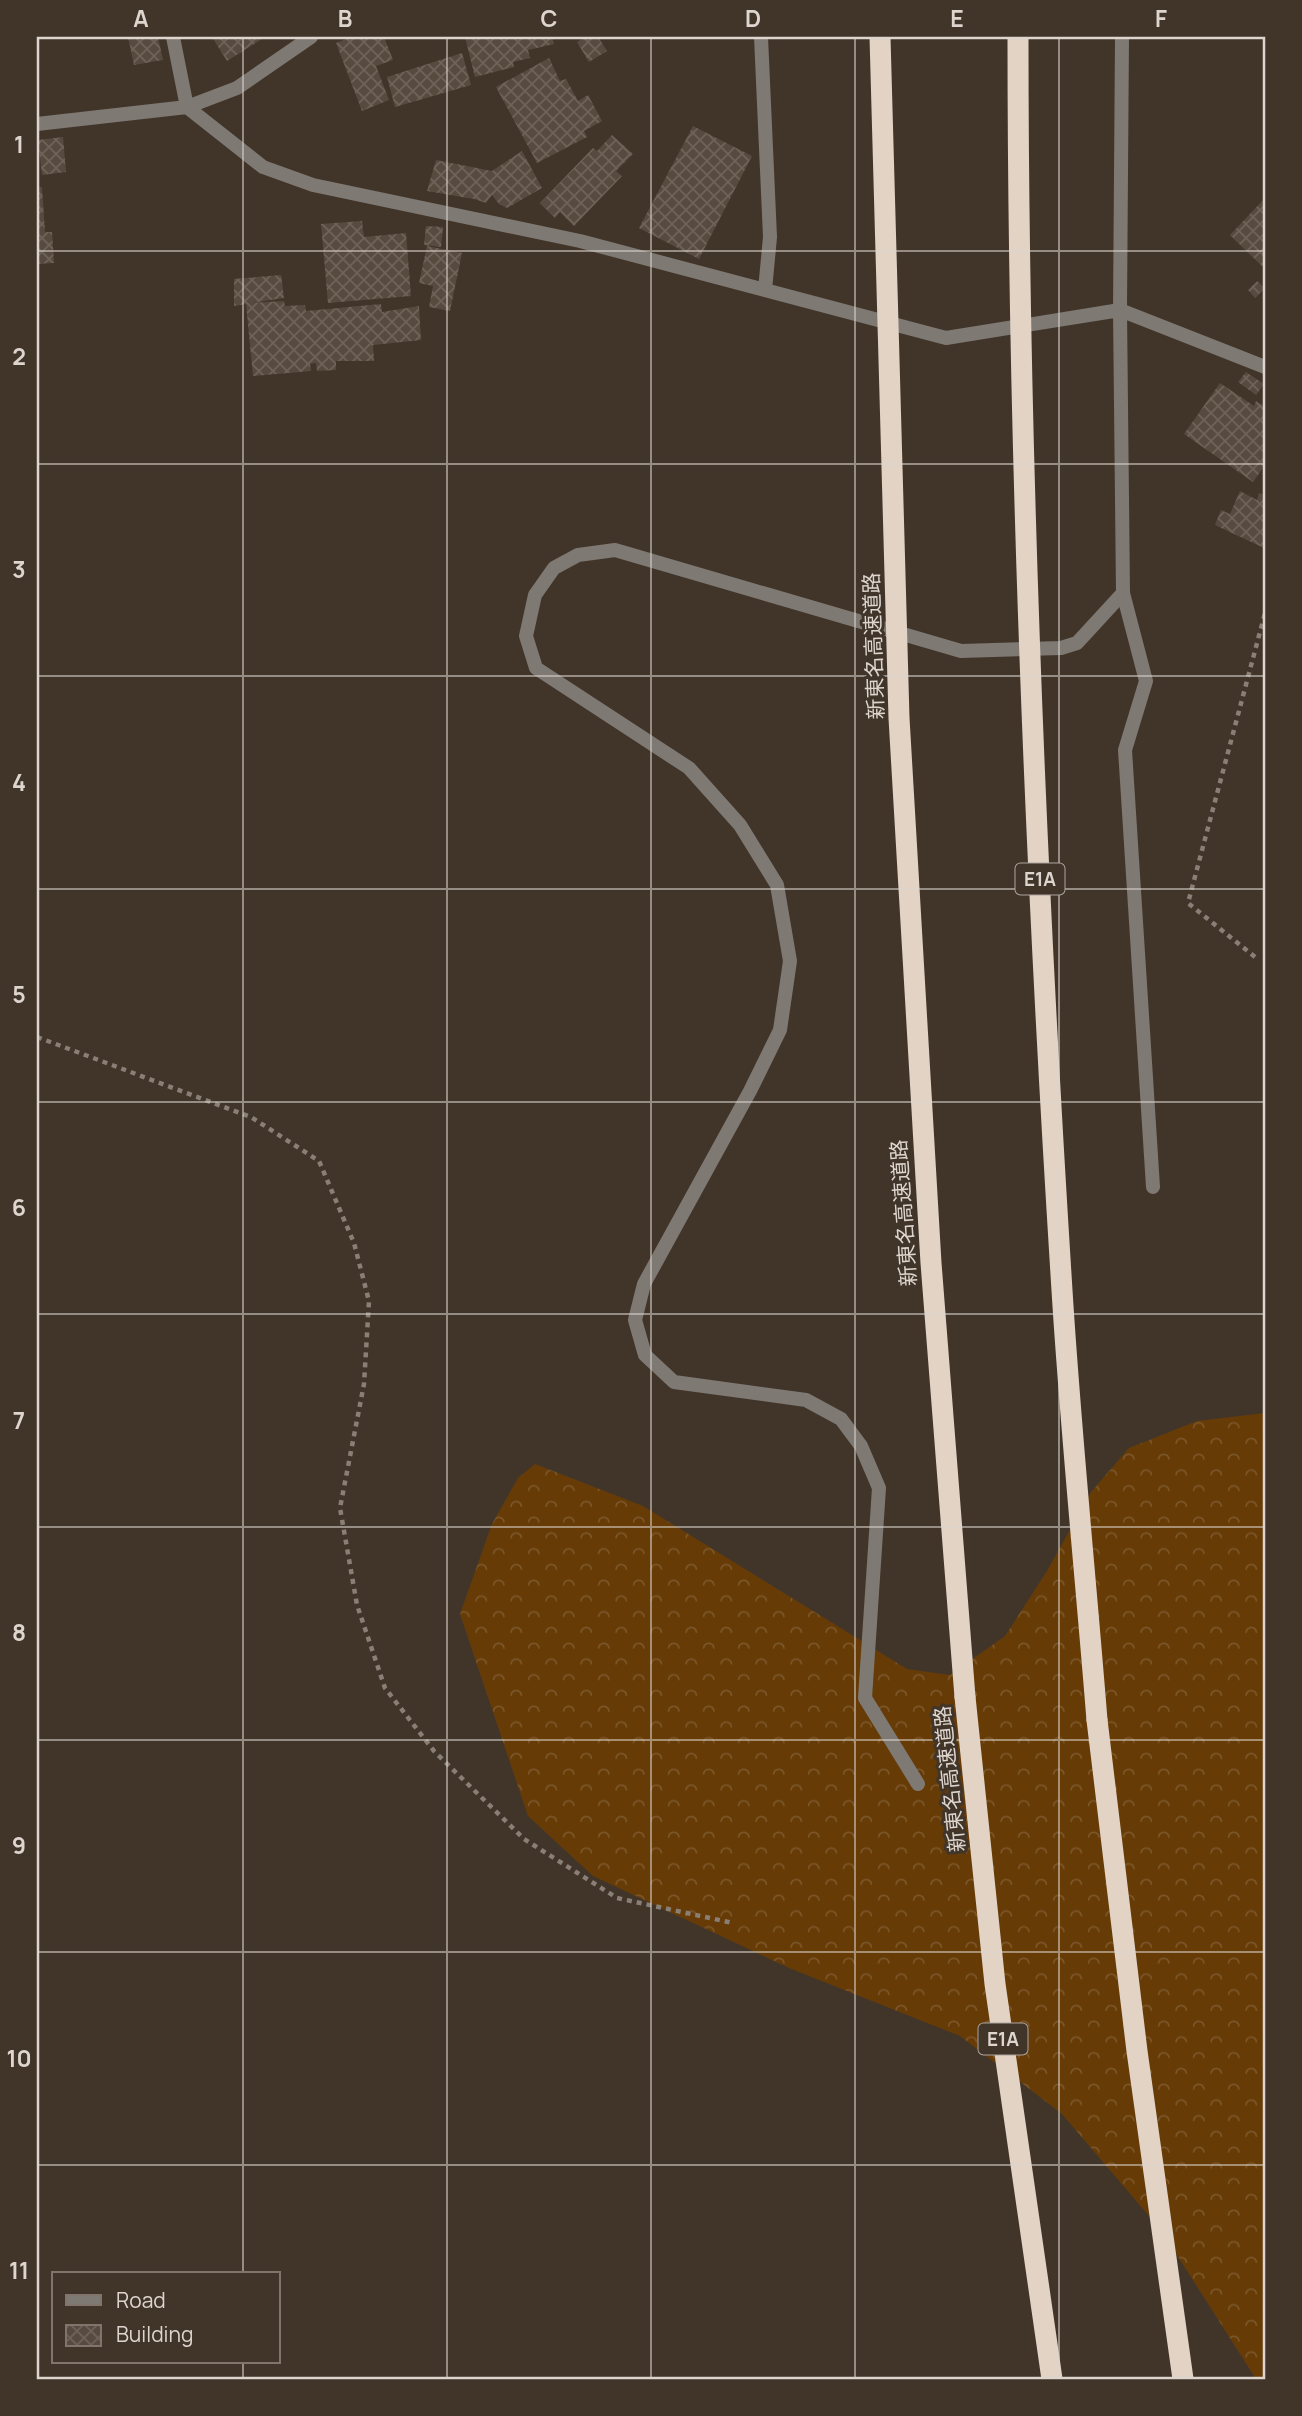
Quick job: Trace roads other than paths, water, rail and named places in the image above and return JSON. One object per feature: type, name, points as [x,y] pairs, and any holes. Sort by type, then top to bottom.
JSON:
[{"type":"highway","name":"新東名高速道路","points":[[880,37],[899,718],[930,1263],[965,1697],[995,1984],[1052,2379]]},
{"type":"highway","name":"E1A","points":[[1018,37],[1018,194],[1031,720],[1063,1309],[1097,1720],[1137,2051],[1182,2379]]},
{"type":"street","points":[[173,37],[187,107],[263,167],[313,185],[580,241],[946,338],[1120,310],[1265,367]]},
{"type":"street","points":[[37,124],[187,107],[237,88],[311,37]]},
{"type":"street","points":[[761,37],[770,237],[765,290]]},
{"type":"street","points":[[1122,37],[1122,593],[1146,681],[1125,750],[1153,1187]]},
{"type":"street","points":[[918,1784],[865,1698],[879,1488],[861,1446],[841,1419],[806,1400],[674,1381],[645,1355],[635,1320],[644,1284],[750,1091],[780,1030],[790,961],[777,886],[740,825],[689,768],[536,668],[526,636],[535,595],[554,569],[578,555],[615,550],[961,651],[1061,648],[1077,643],[1122,593]]}]
